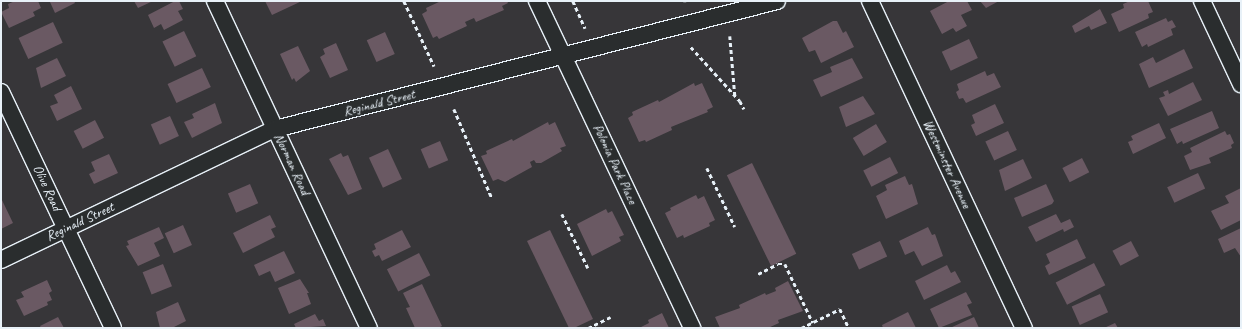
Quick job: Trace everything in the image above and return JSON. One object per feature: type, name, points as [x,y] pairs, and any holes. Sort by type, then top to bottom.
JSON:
[{"type":"street","name":"Norman Road","points":[[215,1],[369,328]]},
{"type":"street","name":"Polonia Park Place","points":[[537,1],[692,328]]},
{"type":"street","name":"Reginald Street","points":[[1,260],[276,130],[777,1]]},
{"type":"street","name":"Westminster Avenue","points":[[870,1],[1024,328]]},
{"type":"street","points":[[1202,1],[1241,84]]},
{"type":"street","name":"Olive Road","points":[[1,92],[113,328]]},
{"type":"path","points":[[404,1],[434,66]]},
{"type":"path","points":[[573,1],[585,28]]},
{"type":"path","points":[[730,36],[735,95]]},
{"type":"path","points":[[691,47],[735,95],[744,109]]},
{"type":"path","points":[[454,109],[492,198]]},
{"type":"path","points":[[707,168],[735,227]]},
{"type":"path","points":[[562,214],[588,268]]},
{"type":"path","points":[[758,274],[778,264],[785,264],[813,323]]},
{"type":"path","points":[[801,328],[840,310],[849,328]]},
{"type":"path","points":[[588,328],[611,317]]},
{"type":"building","points":[[15,1],[38,1],[41,8],[33,12],[35,16],[9,28],[1,12],[9,8],[8,4]]},
{"type":"building","points":[[74,1],[75,3],[55,13],[50,2]]},
{"type":"building","points":[[134,1],[153,1],[138,8]]},
{"type":"building","points":[[175,1],[179,1],[183,9],[178,11],[183,20],[164,30],[161,24],[154,28],[148,15]]},
{"type":"building","points":[[265,1],[302,1],[272,15]]},
{"type":"building","points":[[441,1],[507,1],[508,3],[502,6],[504,10],[476,22],[474,18],[465,22],[467,26],[439,39],[437,36],[433,38],[422,14],[427,11],[426,8]]},
{"type":"building","points":[[949,1],[967,1],[972,10],[961,15],[967,26],[956,32],[953,28],[942,34],[930,11]]},
{"type":"building","points":[[980,1],[999,1],[986,8]]},
{"type":"building","points":[[1130,1],[1148,1],[1153,12],[1148,14],[1149,18],[1119,32],[1111,14],[1124,8],[1123,4]]},
{"type":"building","points":[[1100,9],[1107,23],[1091,30],[1089,26],[1075,33],[1072,26]]},
{"type":"building","points":[[1166,18],[1168,22],[1172,20],[1176,27],[1171,29],[1173,35],[1148,47],[1147,44],[1142,47],[1135,32]]},
{"type":"building","points":[[833,21],[837,21],[843,33],[846,31],[854,47],[821,63],[815,50],[809,52],[802,38]]},
{"type":"building","points":[[53,22],[63,43],[28,59],[19,38]]},
{"type":"building","points":[[184,31],[196,56],[175,67],[162,42]]},
{"type":"building","points":[[385,32],[395,54],[376,62],[367,40]]},
{"type":"building","points":[[969,39],[978,58],[951,71],[942,52]]},
{"type":"building","points":[[336,43],[348,70],[330,78],[320,57],[325,54],[323,49]]},
{"type":"building","points":[[298,46],[310,71],[296,82],[294,78],[292,80],[280,54]]},
{"type":"building","points":[[1184,49],[1193,68],[1149,88],[1139,64],[1153,57],[1156,63]]},
{"type":"building","points":[[57,58],[66,76],[41,88],[36,68]]},
{"type":"building","points":[[852,58],[863,78],[821,97],[813,80],[832,72],[830,67]]},
{"type":"building","points":[[202,68],[211,87],[176,103],[168,84]]},
{"type":"building","points":[[985,71],[987,76],[994,73],[1001,87],[966,103],[963,98],[959,99],[956,92],[959,90],[957,84]]},
{"type":"building","points":[[1193,82],[1202,100],[1168,116],[1159,98],[1165,96],[1163,92],[1168,90],[1169,94]]},
{"type":"building","points":[[694,83],[695,86],[702,83],[713,107],[707,110],[708,112],[671,127],[672,130],[646,142],[645,140],[639,142],[628,118],[633,115],[632,112],[658,100],[659,102]]},
{"type":"building","points":[[71,86],[82,109],[57,121],[50,106],[58,103],[54,95]]},
{"type":"building","points":[[863,96],[875,114],[846,127],[839,107]]},
{"type":"building","points":[[215,103],[222,123],[192,138],[184,122],[194,118],[192,114]]},
{"type":"building","points":[[995,104],[1004,123],[976,136],[971,125],[975,123],[972,115]]},
{"type":"building","points":[[1212,111],[1219,128],[1183,144],[1182,141],[1177,144],[1170,129]]},
{"type":"building","points":[[170,116],[179,136],[160,145],[151,125]]},
{"type":"building","points":[[95,120],[104,138],[83,149],[74,131]]},
{"type":"building","points":[[548,122],[549,125],[555,122],[566,146],[560,148],[562,151],[541,163],[536,163],[534,160],[530,162],[532,167],[505,182],[498,179],[493,181],[481,156],[487,154],[486,151],[512,139],[513,141]]},
{"type":"building","points":[[1159,123],[1166,138],[1133,154],[1128,142],[1133,140],[1131,136]]},
{"type":"building","points":[[876,124],[887,142],[864,156],[853,138]]},
{"type":"building","points":[[1008,131],[1017,150],[994,161],[985,142]]},
{"type":"building","points":[[1225,131],[1227,135],[1230,134],[1234,143],[1231,145],[1232,148],[1209,158],[1211,163],[1190,170],[1184,156],[1192,152],[1190,148]]},
{"type":"building","points":[[440,141],[448,160],[429,169],[421,149]]},
{"type":"building","points":[[388,149],[402,179],[383,188],[369,158]]},
{"type":"building","points":[[341,153],[343,157],[348,155],[362,189],[348,195],[329,159]]},
{"type":"building","points":[[109,154],[118,173],[94,184],[89,174],[95,171],[91,162]]},
{"type":"building","points":[[890,157],[898,173],[871,187],[863,171]]},
{"type":"building","points":[[1082,158],[1089,172],[1070,182],[1062,168]]},
{"type":"building","points":[[1023,159],[1032,178],[1005,191],[999,170]]},
{"type":"building","points":[[752,163],[796,254],[771,266],[727,175]]},
{"type":"building","points":[[1198,173],[1205,188],[1174,203],[1167,187]]},
{"type":"building","points":[[905,176],[909,185],[912,184],[918,204],[886,219],[876,196],[887,190],[885,185]]},
{"type":"building","points":[[250,184],[258,203],[236,213],[228,193]]},
{"type":"building","points":[[1046,184],[1054,201],[1052,204],[1022,217],[1014,198]]},
{"type":"building","points":[[1241,188],[1241,220],[1221,230],[1211,211],[1229,203],[1225,196]]},
{"type":"building","points":[[696,195],[698,199],[704,196],[715,220],[709,223],[710,226],[684,238],[683,235],[677,238],[665,213],[671,210],[670,208]]},
{"type":"building","points":[[1,198],[13,223],[1,229]]},
{"type":"building","points":[[606,209],[608,213],[612,211],[624,235],[619,237],[621,241],[592,256],[577,224]]},
{"type":"building","points":[[1056,214],[1061,223],[1070,219],[1074,227],[1064,232],[1063,229],[1036,242],[1028,227]]},
{"type":"building","points":[[270,215],[276,227],[271,229],[275,237],[243,253],[233,233]]},
{"type":"building","points":[[183,225],[192,245],[174,253],[165,233]]},
{"type":"building","points":[[159,227],[164,238],[154,243],[160,256],[138,266],[126,246],[129,245],[127,241]]},
{"type":"building","points":[[928,227],[932,235],[935,234],[943,256],[922,266],[914,251],[905,255],[899,241]]},
{"type":"building","points":[[1241,228],[1241,257],[1235,248],[1224,253],[1218,239]]},
{"type":"building","points":[[402,230],[411,247],[382,261],[379,255],[375,257],[372,251],[376,249],[374,244]]},
{"type":"building","points":[[550,230],[593,319],[574,328],[569,328],[527,241]]},
{"type":"building","points":[[1077,239],[1086,258],[1049,275],[1045,266],[1050,263],[1046,254]]},
{"type":"building","points":[[880,241],[887,256],[859,270],[852,254]]},
{"type":"building","points":[[1131,241],[1139,256],[1120,266],[1112,251]]},
{"type":"building","points":[[284,251],[295,273],[275,282],[270,271],[259,276],[254,265]]},
{"type":"building","points":[[419,253],[430,275],[398,292],[387,269]]},
{"type":"building","points":[[1094,263],[1105,285],[1067,305],[1056,283]]},
{"type":"building","points":[[163,264],[172,286],[152,294],[143,272]]},
{"type":"building","points":[[947,265],[951,273],[955,271],[961,282],[924,300],[915,281]]},
{"type":"building","points":[[300,279],[309,293],[307,293],[311,304],[289,314],[278,288]]},
{"type":"building","points":[[47,280],[52,291],[49,293],[52,300],[47,302],[48,305],[24,316],[16,300],[24,297],[21,292]]},
{"type":"building","points":[[788,281],[803,311],[778,320],[779,323],[768,328],[720,328],[715,317],[740,308],[739,305],[765,293],[766,295],[776,291],[775,288]]},
{"type":"building","points":[[422,284],[442,326],[438,328],[415,328],[406,308],[410,307],[403,293]]},
{"type":"building","points":[[966,292],[972,303],[967,305],[972,315],[939,328],[930,309]]},
{"type":"building","points":[[1100,294],[1108,312],[1080,325],[1072,307]]},
{"type":"building","points":[[178,302],[186,321],[172,328],[160,328],[156,312]]},
{"type":"building","points":[[908,312],[916,328],[883,328],[882,325]]},
{"type":"building","points":[[662,313],[669,328],[639,328],[649,323],[648,320]]},
{"type":"building","points":[[315,314],[319,321],[323,319],[326,326],[296,328],[294,324]]},
{"type":"building","points":[[58,317],[64,328],[41,328],[40,326]]},
{"type":"building","points":[[974,317],[979,328],[950,328]]},
{"type":"building","points":[[1115,323],[1118,328],[1104,328]]}]
